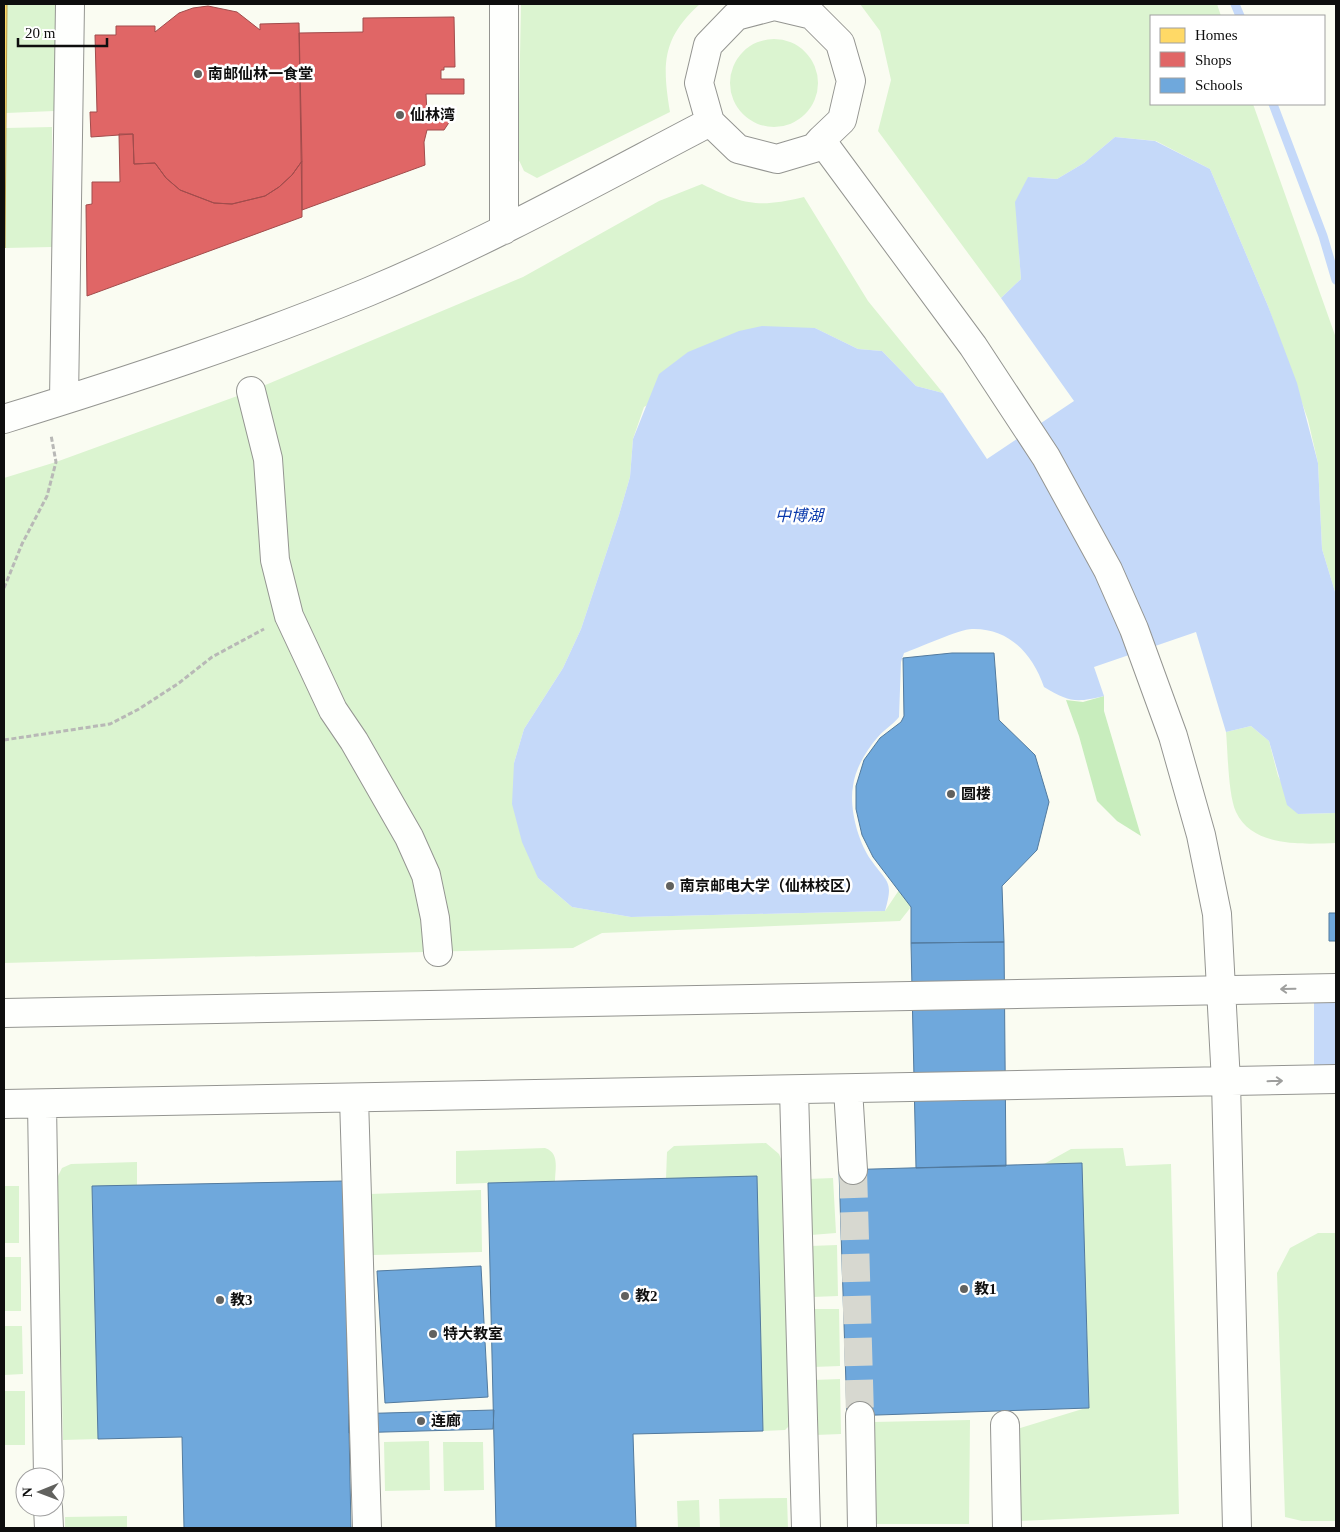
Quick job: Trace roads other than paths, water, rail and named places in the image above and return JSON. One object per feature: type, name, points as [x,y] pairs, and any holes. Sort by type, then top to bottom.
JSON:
[{"type":"street","points":[[55,403],[70,4]]},
{"type":"street","points":[[504,4],[504,230]]},
{"type":"street","points":[[774,6],[812,15],[840,43],[851,81],[842,120],[814,148],[777,159],[738,149],[710,122],[699,83],[708,45],[732,10],[774,6]]},
{"type":"street","points":[[4,419],[233,344],[369,292],[504,230],[710,122]]},
{"type":"street","points":[[821,140],[973,346],[1046,457],[1090,535],[1134,629],[1173,736],[1201,835],[1217,914],[1226,1082],[1238,1528]]},
{"type":"street","points":[[251,391],[268,459],[274,560],[289,616],[333,710],[354,741],[409,837],[426,875],[435,918],[438,952]]},
{"type":"street","points":[[4,1013],[1336,988]]},
{"type":"street","points":[[4,1104],[1336,1080]]},
{"type":"street","points":[[848,1088],[854,1170]]},
{"type":"street","points":[[794,1090],[806,1528]]},
{"type":"street","points":[[354,1098],[367,1528]]},
{"type":"street","points":[[42,1104],[48,1467]]},
{"type":"street","points":[[860,1416],[862,1528]]},
{"type":"street","points":[[1005,1424],[1007,1528]]},
{"type":"water","name":"中博湖","points":[[1115,137],[1155,141],[1210,169],[1268,306],[1297,383],[1318,463],[1322,549],[1336,595],[1336,813],[1298,814],[1287,805],[1269,741],[1251,726],[1226,732],[1196,632],[1094,667],[1104,696],[1086,700],[1073,700],[1060,696],[1044,687],[1026,654],[1009,638],[986,630],[972,629],[949,635],[904,653],[901,662],[899,717],[879,735],[865,754],[856,773],[852,804],[856,824],[866,853],[885,878],[889,887],[885,911],[631,917],[572,907],[538,878],[522,842],[512,804],[514,763],[524,729],[563,668],[581,629],[630,477],[633,439],[659,374],[688,352],[739,331],[762,326],[815,328],[858,349],[882,351],[916,386],[943,393],[987,459],[1074,401],[1001,298],[1021,279],[1015,202],[1028,177],[1057,179],[1084,163]]},
{"type":"water","points":[[1314,1000],[1336,1000],[1336,1070],[1314,1071]]},
{"type":"waterway","points":[[1235,4],[1240,15]]},
{"type":"waterway","points":[[1273,105],[1323,236],[1336,280]]},
{"type":"tunnel","points":[[853,1170],[860,1416]]},
{"type":"place","name":"南邮仙林一食堂","points":[[198,74]]},
{"type":"place","name":"仙林湾","points":[[400,115]]},
{"type":"place","name":"圆楼","points":[[951,794]]},
{"type":"place","name":"南京邮电大学（仙林校区）","points":[[670,886]]},
{"type":"place","name":"教1","points":[[964,1289]]},
{"type":"place","name":"教2","points":[[625,1296]]},
{"type":"place","name":"教3","points":[[220,1300]]},
{"type":"place","name":"特大教室","points":[[433,1334]]},
{"type":"place","name":"连廊","points":[[421,1421]]}]
